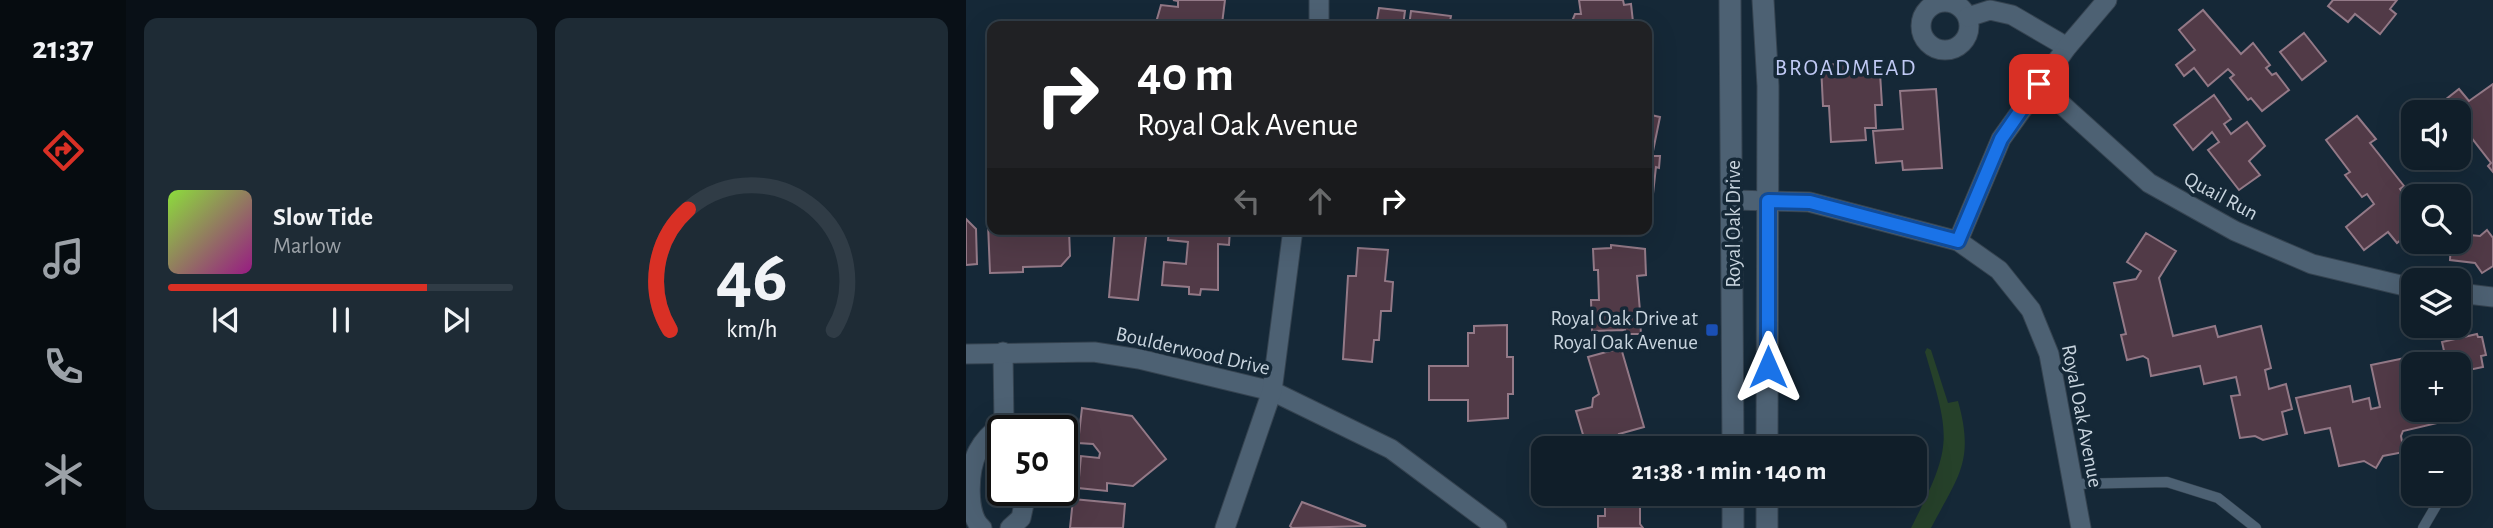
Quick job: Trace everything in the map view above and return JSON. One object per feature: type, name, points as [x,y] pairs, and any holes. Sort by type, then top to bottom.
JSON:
[{"type":"main road","name":"Royal Oak Drive","points":[[1730,0],[1733,436]]},
{"type":"main road","name":"Royal Oak Drive","points":[[1763,0],[1768,86],[1767,436]]},
{"type":"main road","points":[[1733,506],[1733,528]]},
{"type":"main road","points":[[1767,506],[1767,528]]},
{"type":"street","points":[[1319,0],[1319,21]]},
{"type":"street","points":[[1958,241],[2001,139],[2067,47],[2107,0]]},
{"type":"street","points":[[1968,16],[1990,10],[2012,15],[2067,47]]},
{"type":"street","name":"Quail Run","points":[[2039,84],[2149,183],[2235,231],[2312,264],[2401,285]]},
{"type":"street","name":"Royal Oak Avenue","points":[[1733,200],[1810,202],[1958,241],[1999,271],[2016,289],[2042,331],[2054,376],[2081,528]]},
{"type":"street","points":[[1225,528],[1272,391],[1292,235]]},
{"type":"street","points":[[2471,294],[2493,297]]},
{"type":"street","points":[[1003,352],[1009,415]]},
{"type":"street","name":"Boulderwood Drive","points":[[966,354],[1094,352],[1139,359],[1272,391],[1391,449],[1497,528]]},
{"type":"street","points":[[982,528],[972,518],[969,507],[974,461],[987,440]]},
{"type":"street","points":[[1010,528],[1021,518],[1024,506]]},
{"type":"lane","points":[[2073,484],[2168,482],[2218,498],[2256,528]]},
{"type":"lane","points":[[2423,528],[2436,506]]},
{"type":"green space","points":[[1927,348],[1931,350],[1948,403],[1958,401],[1965,439],[1964,454],[1956,481],[1931,528],[1911,528],[1922,506],[1927,506],[1927,496],[1935,478],[1944,442],[1940,405],[1925,352]]},
{"type":"building","points":[[1173,0],[1225,0],[1222,21],[1156,21],[1161,5],[1178,7],[1178,1]]},
{"type":"building","points":[[1579,0],[1623,0],[1624,5],[1631,4],[1633,21],[1572,21],[1575,14],[1581,14]]},
{"type":"building","points":[[2333,0],[2397,0],[2390,9],[2396,14],[2380,34],[2355,14],[2348,22],[2328,6]]},
{"type":"building","points":[[1379,8],[1405,11],[1404,21],[1377,21]]},
{"type":"building","points":[[2203,10],[2241,54],[2253,43],[2270,65],[2266,68],[2272,75],[2276,73],[2289,90],[2262,111],[2251,98],[2248,100],[2230,78],[2234,75],[2228,69],[2208,86],[2194,68],[2184,76],[2176,65],[2195,50],[2179,30]]},
{"type":"building","points":[[1411,11],[1451,16],[1450,21],[1410,21]]},
{"type":"building","points":[[2304,33],[2326,61],[2302,80],[2280,52]]},
{"type":"building","points":[[1855,63],[1855,74],[1866,66],[1875,74],[1880,73],[1882,105],[1875,105],[1876,128],[1865,128],[1866,140],[1831,142],[1829,106],[1823,106],[1821,65]]},
{"type":"building","points":[[2493,84],[2493,172],[2488,166],[2491,163],[2471,137],[2470,100]]},
{"type":"building","points":[[1936,89],[1942,168],[1903,170],[1902,161],[1876,163],[1873,131],[1903,129],[1900,91]]},
{"type":"building","points":[[2459,89],[2468,100],[2445,100]]},
{"type":"building","points":[[2214,95],[2231,119],[2224,124],[2231,134],[2247,122],[2265,146],[2249,161],[2260,175],[2239,190],[2208,150],[2219,142],[2212,132],[2193,150],[2174,125]]},
{"type":"building","points":[[1652,115],[1660,117],[1652,156]]},
{"type":"building","points":[[2357,116],[2376,139],[2370,143],[2402,184],[2400,189],[2401,240],[2397,243],[2388,232],[2364,250],[2346,227],[2374,204],[2367,194],[2362,197],[2345,175],[2350,172],[2326,140]]},
{"type":"building","points":[[1652,156],[1660,156],[1659,168],[1656,167],[1652,203]]},
{"type":"building","points":[[966,219],[976,229],[977,264],[966,265]]},
{"type":"building","points":[[2487,230],[2493,238],[2493,266],[2482,273],[2475,263],[2450,260],[2450,254],[2471,254],[2471,235],[2480,236]]},
{"type":"building","points":[[2146,233],[2176,251],[2159,278],[2173,336],[2215,326],[2218,337],[2261,326],[2271,368],[2265,370],[2269,389],[2286,384],[2292,409],[2282,412],[2287,434],[2263,440],[2255,436],[2240,438],[2231,396],[2240,395],[2236,377],[2204,384],[2200,366],[2151,376],[2148,359],[2143,356],[2127,360],[2121,335],[2126,334],[2114,283],[2136,279],[2141,271],[2127,262]]},
{"type":"building","points":[[988,235],[1069,235],[1070,256],[1061,266],[1023,267],[1023,272],[990,273]]},
{"type":"building","points":[[1114,235],[1146,235],[1138,300],[1109,297]]},
{"type":"building","points":[[1168,235],[1230,235],[1229,245],[1218,244],[1218,290],[1201,289],[1200,295],[1189,294],[1189,287],[1162,285],[1164,262],[1186,264],[1188,242],[1168,240]]},
{"type":"building","points":[[1611,245],[1645,249],[1646,275],[1637,276],[1640,311],[1637,311],[1637,319],[1640,319],[1641,334],[1626,334],[1625,330],[1592,331],[1591,300],[1599,300],[1598,270],[1594,270],[1593,249],[1611,248]]},
{"type":"building","points":[[1358,248],[1388,250],[1385,281],[1393,282],[1391,311],[1381,311],[1379,340],[1374,340],[1372,362],[1343,359],[1348,276],[1356,276]]},
{"type":"building","points":[[1507,325],[1507,357],[1513,357],[1513,394],[1508,394],[1508,418],[1468,421],[1468,400],[1429,400],[1429,366],[1468,366],[1468,333],[1474,333],[1474,326]]},
{"type":"building","points":[[2477,334],[2482,337],[2486,355],[2481,356],[2483,367],[2471,370],[2471,352],[2444,352],[2442,342],[2471,338],[2471,335]]},
{"type":"building","points":[[1621,348],[1644,427],[1620,436],[1583,436],[1576,411],[1592,407],[1593,398],[1599,394],[1588,357]]},
{"type":"building","points":[[2401,359],[2401,422],[2441,422],[2403,431],[2401,453],[2383,456],[2376,468],[2364,461],[2339,466],[2330,428],[2305,433],[2296,398],[2350,386],[2353,402],[2369,398],[2371,409],[2380,407],[2371,365]]},
{"type":"building","points":[[1082,408],[1132,416],[1166,459],[1133,486],[1107,483],[1107,491],[1078,488],[1081,456],[1099,458],[1100,453],[1093,444],[1078,443]]},
{"type":"building","points":[[1078,499],[1125,504],[1123,528],[1070,528],[1072,506],[1078,506]]},
{"type":"building","points":[[1302,502],[1366,526],[1292,528],[1290,526]]},
{"type":"building","points":[[1605,506],[1640,506],[1640,524],[1643,528],[1598,528],[1598,516],[1605,516]]},
{"type":"place","name":"Royal Oak Drive at Royal Oak Avenue","points":[[1712,330]]},
{"type":"district","name":"BROADMEAD","points":[[1846,68]]},
{"type":"route","points":[[1768,367],[1768,201],[1810,202],[1958,241],[2001,139],[2039,84]]}]
